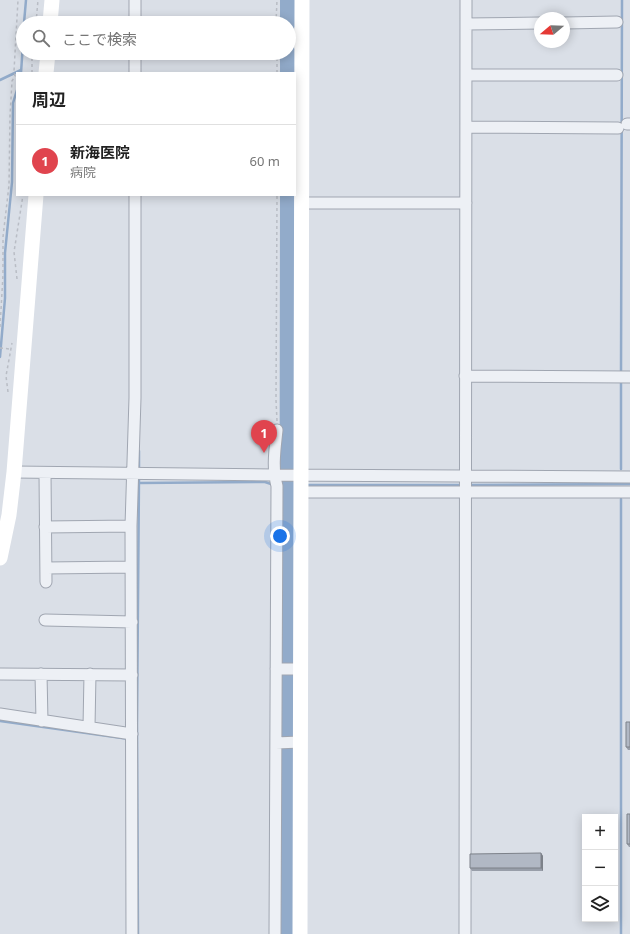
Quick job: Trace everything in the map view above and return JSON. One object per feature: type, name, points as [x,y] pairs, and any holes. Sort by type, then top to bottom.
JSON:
[{"type":"street","points":[[51,16],[52,0]]},
{"type":"street","points":[[135,0],[135,16]]},
{"type":"street","points":[[300,934],[296,742],[301,492],[297,475],[302,203],[302,0]]},
{"type":"street","points":[[465,934],[463,487],[465,376],[463,203],[466,127],[466,0]]},
{"type":"street","points":[[570,23],[617,22]]},
{"type":"street","points":[[466,24],[534,23]]},
{"type":"street","points":[[46,72],[47,60]]},
{"type":"street","points":[[135,60],[135,72]]},
{"type":"street","points":[[466,75],[617,75]]},
{"type":"street","points":[[466,127],[625,125]]},
{"type":"street","points":[[0,558],[9,516],[14,472],[36,196]]},
{"type":"street","points":[[132,934],[131,526],[138,474],[135,196]]},
{"type":"street","points":[[302,203],[463,203]]},
{"type":"street","points":[[465,376],[624,377]]},
{"type":"street","points":[[275,934],[278,743],[277,430]]},
{"type":"street","points":[[14,472],[297,475],[463,487],[630,492]]},
{"type":"street","points":[[45,473],[46,582]]},
{"type":"street","points":[[301,492],[463,487],[630,477]]},
{"type":"street","points":[[45,527],[131,526]]},
{"type":"street","points":[[46,568],[131,568]]},
{"type":"street","points":[[45,620],[132,622]]},
{"type":"street","points":[[278,669],[297,669]]},
{"type":"street","points":[[0,674],[132,674]]},
{"type":"street","points":[[41,674],[42,720]]},
{"type":"street","points":[[89,728],[90,674]]},
{"type":"street","points":[[0,714],[89,728],[132,737]]},
{"type":"street","points":[[278,743],[296,742]]},
{"type":"path","points":[[17,16],[18,0]]},
{"type":"path","points":[[37,16],[38,0]]},
{"type":"path","points":[[276,16],[277,0]]},
{"type":"path","points":[[0,327],[3,275],[3,237],[9,185],[12,81],[15,76],[16,36]]},
{"type":"path","points":[[32,60],[32,72]]},
{"type":"path","points":[[277,60],[277,72]]},
{"type":"path","points":[[17,284],[14,266],[14,252],[23,196]]},
{"type":"path","points":[[277,196],[277,430]]},
{"type":"path","points":[[9,397],[6,376],[12,343]]},
{"type":"path","points":[[0,348],[10,349]]},
{"type":"building","points":[[626,722],[630,722],[630,747],[626,747]]},
{"type":"building","points":[[627,814],[630,814],[630,844],[627,844]]},
{"type":"building","points":[[541,853],[541,868],[470,868],[470,854]]},
{"type":"waterway","points":[[25,16],[26,0]]},
{"type":"waterway","points":[[288,0],[288,16]]},
{"type":"waterway","points":[[621,375],[622,0]]},
{"type":"waterway","points":[[21,72],[22,60]]},
{"type":"waterway","points":[[288,60],[288,72]]},
{"type":"waterway","points":[[17,72],[21,70]]},
{"type":"waterway","points":[[0,80],[16,72]]},
{"type":"waterway","points":[[0,357],[5,298],[5,253],[12,182],[13,103],[16,93]]},
{"type":"waterway","points":[[287,934],[288,196]]},
{"type":"waterway","points":[[621,380],[621,469]]},
{"type":"waterway","points":[[139,451],[139,470]]},
{"type":"waterway","points":[[138,934],[137,725],[139,477]]},
{"type":"waterway","points":[[139,483],[265,482],[271,484]]},
{"type":"waterway","points":[[281,484],[287,484]]},
{"type":"waterway","points":[[468,485],[630,484]]},
{"type":"waterway","points":[[306,485],[463,485]]},
{"type":"waterway","points":[[287,486],[292,486]]},
{"type":"waterway","points":[[621,499],[621,934]]},
{"type":"waterway","points":[[0,721],[129,739]]},
{"type":"place","name":"新海医院","points":[[264,453]]}]
